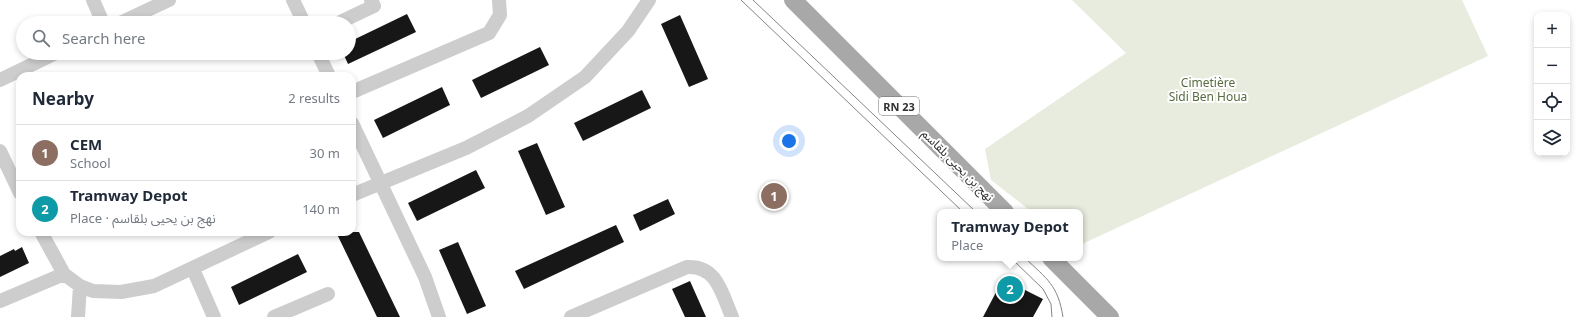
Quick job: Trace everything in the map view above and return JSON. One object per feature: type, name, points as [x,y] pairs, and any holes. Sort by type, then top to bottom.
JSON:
[{"type":"main road","name":"نهج بن يحيى بلقاسم","points":[[792,0],[1002,209]]},
{"type":"main road","points":[[1054,261],[1110,317]]},
{"type":"street","points":[[93,0],[100,16]]},
{"type":"street","points":[[135,16],[169,0]]},
{"type":"street","points":[[293,0],[301,16]]},
{"type":"street","points":[[353,16],[374,6],[371,0]]},
{"type":"street","points":[[356,90],[489,33],[500,15],[499,0]]},
{"type":"street","points":[[356,193],[466,148],[528,116],[585,77],[628,31],[649,0]]},
{"type":"street","points":[[17,72],[41,60]]},
{"type":"street","points":[[321,60],[327,72]]},
{"type":"street","points":[[0,80],[16,72]]},
{"type":"street","points":[[356,132],[425,277],[439,317]]},
{"type":"street","points":[[0,151],[16,185]]},
{"type":"street","points":[[43,236],[64,274],[80,286],[93,291],[121,292],[154,286],[261,236]]},
{"type":"street","points":[[571,317],[686,267],[696,267],[716,279],[732,317]]},
{"type":"street","points":[[193,269],[214,317]]},
{"type":"street","points":[[0,301],[64,274]]},
{"type":"street","points":[[78,317],[80,286]]},
{"type":"street","points":[[274,317],[328,294]]},
{"type":"green space","name":"Cimetière Sidi Ben Houa","points":[[1072,0],[1462,0],[1488,56],[1083,244],[1083,209],[1028,209],[991,180],[985,149],[1126,53]]},
{"type":"building","points":[[407,14],[416,32],[348,64],[346,60],[356,60],[356,39]]},
{"type":"building","points":[[680,15],[708,79],[689,87],[661,24]]},
{"type":"building","points":[[540,47],[549,65],[481,98],[472,80]]},
{"type":"building","points":[[442,87],[450,105],[383,138],[374,120]]},
{"type":"building","points":[[642,90],[651,108],[583,141],[574,123]]},
{"type":"building","points":[[537,143],[565,207],[546,215],[518,151]]},
{"type":"building","points":[[476,170],[485,188],[417,221],[408,203]]},
{"type":"building","points":[[668,199],[675,214],[640,231],[633,215]]},
{"type":"building","points":[[616,225],[624,242],[524,289],[515,271]]},
{"type":"building","points":[[356,232],[359,232],[400,317],[377,317],[338,236],[356,236]]},
{"type":"building","points":[[458,242],[486,306],[467,314],[439,250]]},
{"type":"building","points":[[22,247],[29,263],[0,277],[0,256]]},
{"type":"building","points":[[298,254],[307,272],[239,305],[231,287]]},
{"type":"building","points":[[1003,279],[1043,299],[1033,317],[983,317]]},
{"type":"building","points":[[690,281],[706,317],[685,317],[672,289]]},
{"type":"tram line","points":[[741,0],[960,209]]},
{"type":"tram line","points":[[753,0],[973,209]]},
{"type":"tram line","points":[[1014,261],[1043,289],[1051,304],[1052,317]]},
{"type":"tram line","points":[[1028,261],[1045,277],[1055,290],[1061,306],[1063,317]]},
{"type":"place","name":"CEM","points":[[774,196]]},
{"type":"place","name":"Tramway Depot","points":[[1010,289]]}]
